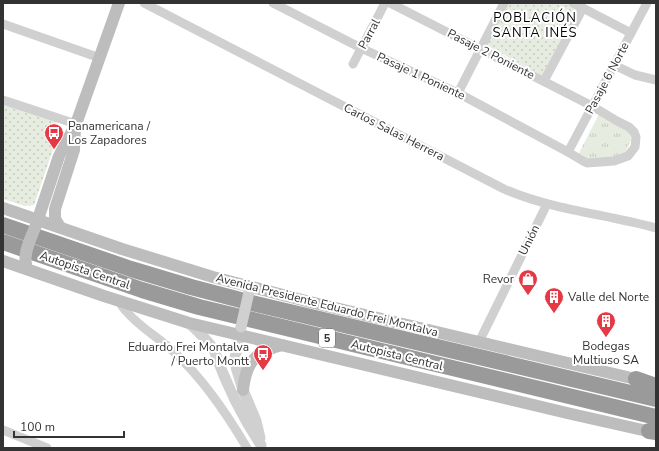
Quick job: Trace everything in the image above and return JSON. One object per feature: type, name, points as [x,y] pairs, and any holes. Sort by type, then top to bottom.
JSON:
[{"type":"highway","name":"Autopista Central","points":[[3,225],[132,269],[209,292],[656,399]]},
{"type":"highway","name":"Autopista Central","points":[[3,242],[142,290],[199,307],[654,428]]},
{"type":"highway","points":[[636,379],[656,385]]},
{"type":"main road","points":[[29,268],[25,257],[26,253],[59,156],[76,124],[119,3]]},
{"type":"main road","points":[[60,227],[55,219],[55,209],[74,150],[76,124]]},
{"type":"main road","name":"Avenida Presidente Eduardo Frei Montalva","points":[[3,208],[37,222],[60,227],[122,249],[249,289],[636,379]]},
{"type":"main road","points":[[3,261],[29,268],[119,301],[189,323],[240,331],[283,345],[568,412],[654,428]]},
{"type":"main road","points":[[243,390],[245,375],[255,357],[265,350],[283,345]]},
{"type":"street","name":"Carlos Salas Herrera","points":[[144,3],[523,197],[547,204],[656,228]]},
{"type":"street","name":"Pasaje 1 Poniente","points":[[272,3],[361,48],[458,93],[568,152]]},
{"type":"street","name":"Parral","points":[[353,64],[385,3]]},
{"type":"street","name":"Pasaje 2 Poniente","points":[[390,3],[592,106],[629,127],[634,132],[636,138],[635,147],[628,156],[614,160],[587,163],[568,152]]},
{"type":"street","points":[[458,93],[504,3]]},
{"type":"street","points":[[572,3],[631,33]]},
{"type":"street","name":"Pasaje 6 Norte","points":[[568,152],[647,3]]},
{"type":"street","points":[[544,81],[582,8]]},
{"type":"street","points":[[3,24],[100,58]]},
{"type":"street","points":[[614,65],[635,75],[656,80]]},
{"type":"street","points":[[3,100],[76,124]]},
{"type":"street","name":"Unión","points":[[480,342],[547,204]]},
{"type":"street","points":[[249,289],[235,358],[236,367],[243,390],[256,421],[262,446]]},
{"type":"street","points":[[119,301],[130,316],[174,351],[197,374],[225,412],[247,448]]},
{"type":"street","points":[[189,323],[210,343],[236,404],[262,446]]},
{"type":"street","points":[[3,430],[47,448]]},
{"type":"green space","points":[[508,3],[566,3],[578,9],[543,76],[486,45]]},
{"type":"green space","points":[[3,104],[56,122],[60,129],[34,205],[25,206],[3,199]]},
{"type":"green space","points":[[599,114],[630,131],[631,140],[625,153],[614,159],[590,161],[578,155]]},
{"type":"place","name":"Panamericana / Los Zapadores","points":[[54,150]]},
{"type":"place","name":"Revor","points":[[528,296]]},
{"type":"place","name":"Valle del Norte","points":[[554,314]]},
{"type":"place","name":"Bodegas Multiuso SA","points":[[606,338]]},
{"type":"place","name":"Eduardo Frei Montalva / Puerto Montt","points":[[263,371]]},
{"type":"district","name":"POBLACIÓN SANTA INÉS","points":[[535,24]]}]
